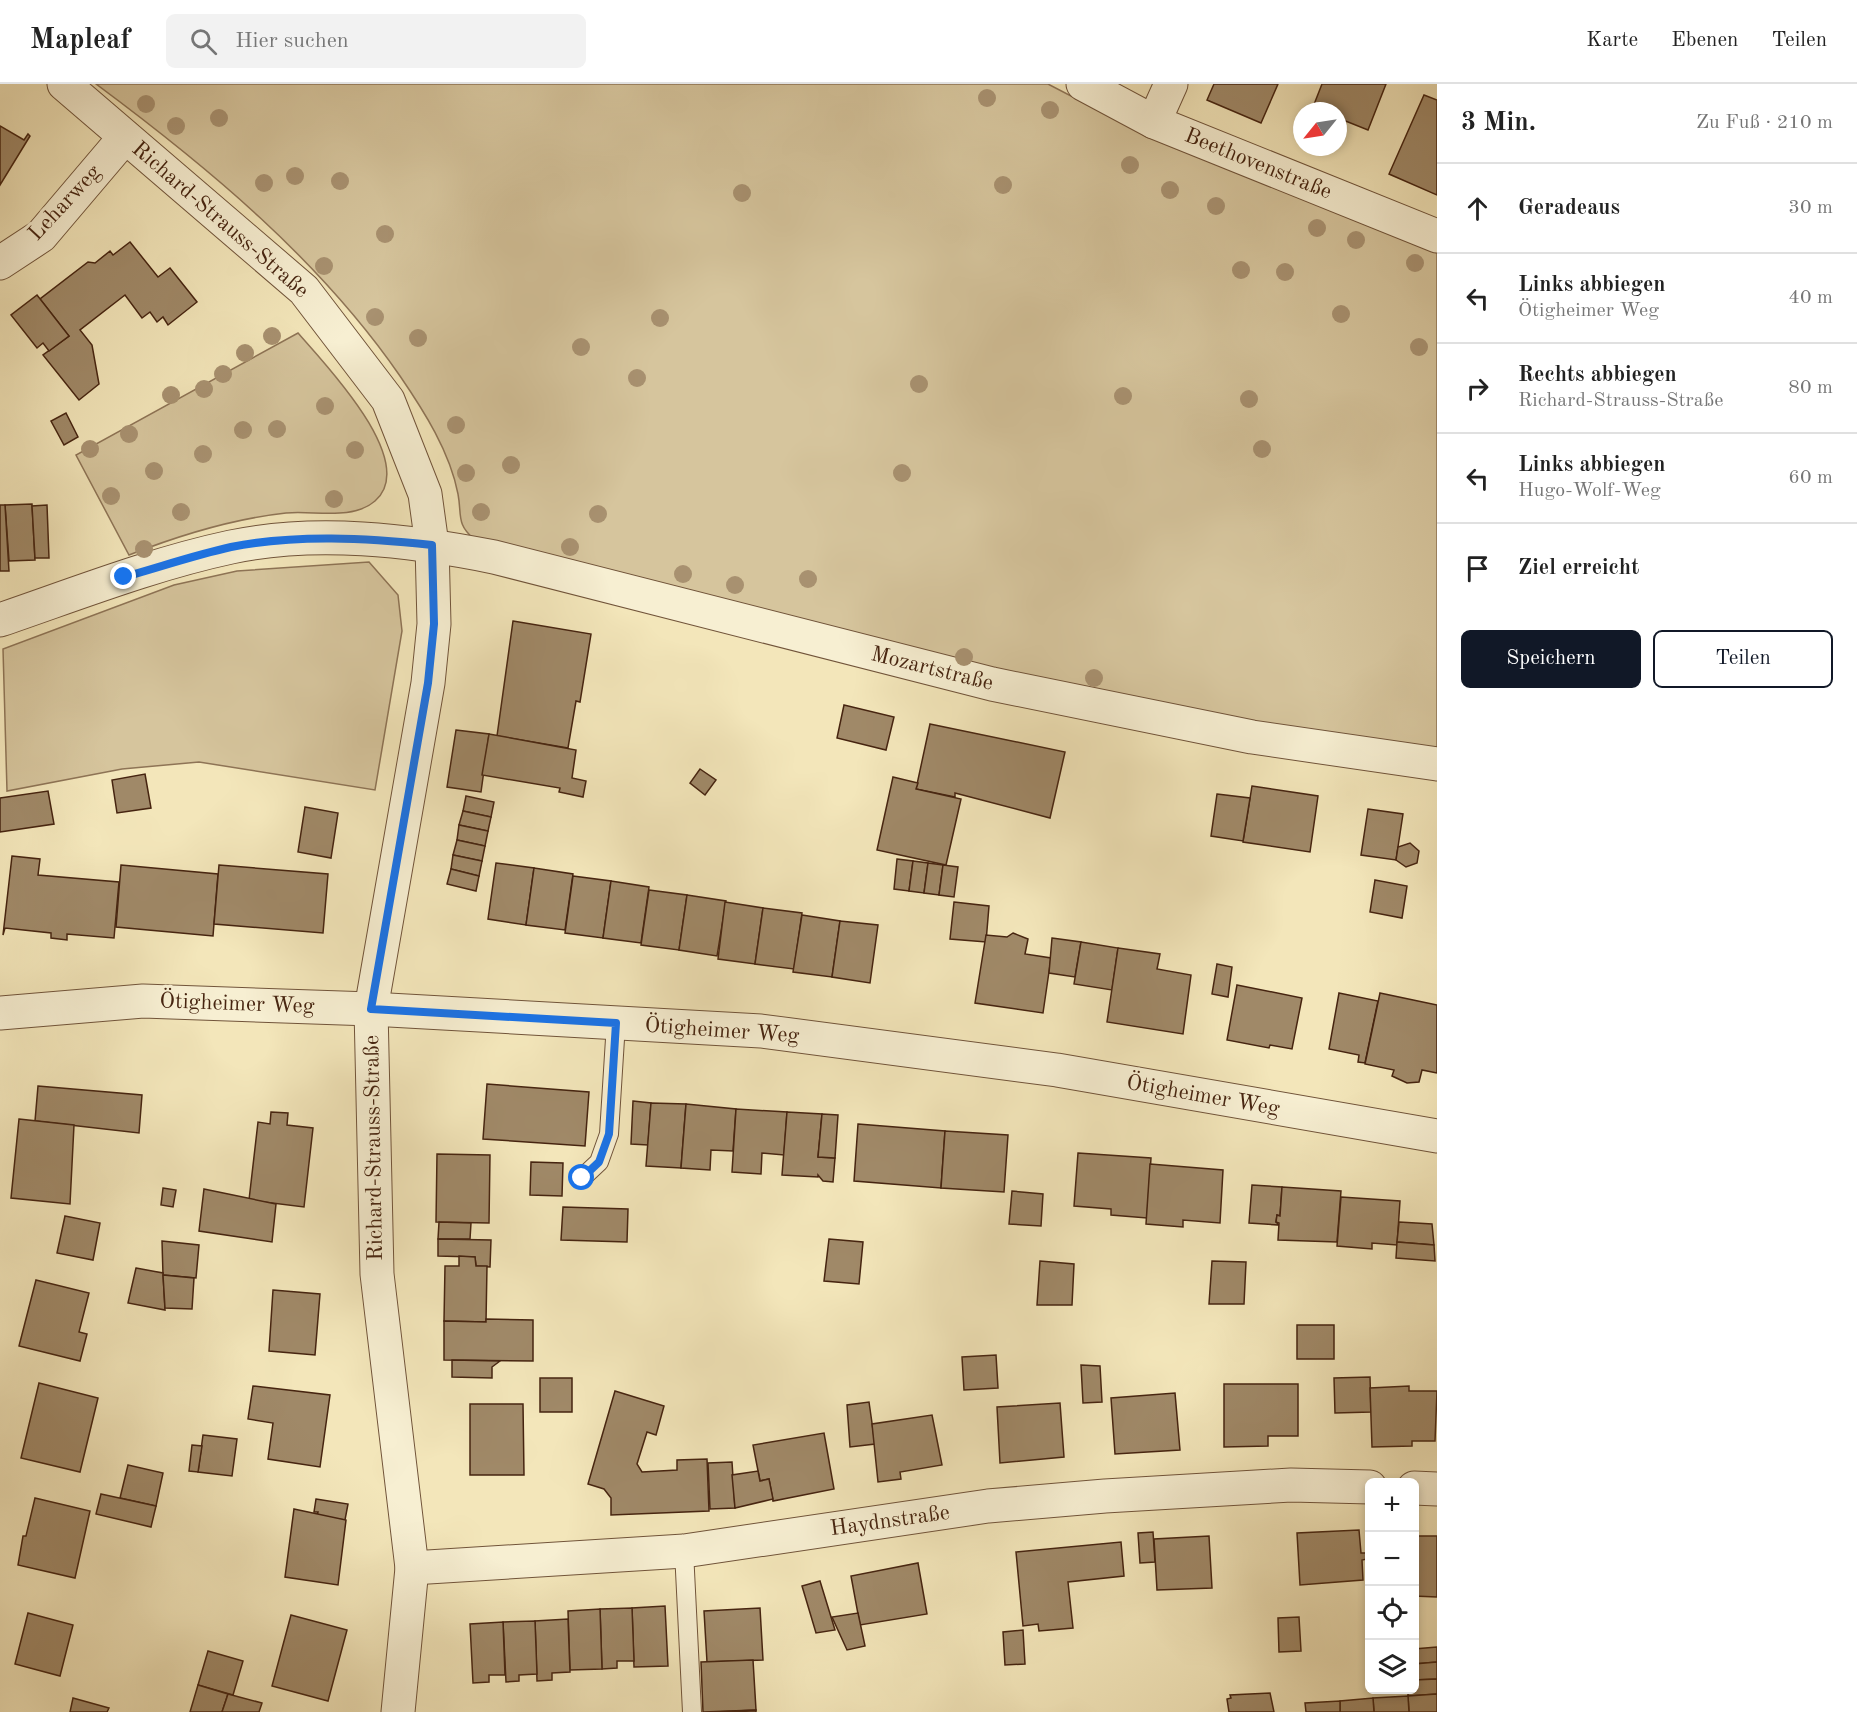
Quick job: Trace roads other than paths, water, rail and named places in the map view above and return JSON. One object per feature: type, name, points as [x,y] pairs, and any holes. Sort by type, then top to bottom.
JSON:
[{"type":"street","name":"Richard-Strauss-Straße","points":[[64,84],[303,290],[388,400],[425,494],[432,545],[434,624],[428,683],[371,1009],[377,1274],[412,1568],[398,1712]]},
{"type":"street","name":"Beethovenstraße","points":[[1083,84],[1154,122],[1437,236]]},
{"type":"street","points":[[1154,122],[1171,84]]},
{"type":"street","name":"Leharweg","points":[[0,263],[41,236],[125,137]]},
{"type":"street","name":"Mozartstraße","points":[[0,620],[124,577],[232,547],[291,541],[369,538],[432,545],[494,557],[992,684],[1252,736],[1437,764]]},
{"type":"street","name":"Ötigheimer Weg","points":[[0,1013],[143,1001],[371,1009],[761,1031],[1057,1070],[1437,1136]]},
{"type":"street","name":"Haydnstraße","points":[[412,1568],[684,1551],[988,1506],[1105,1496],[1291,1485],[1365,1487]]},
{"type":"street","points":[[1419,1488],[1437,1489]]},
{"type":"lane","points":[[582,1178],[599,1162],[609,1134],[616,1023]]},
{"type":"lane","points":[[684,1551],[692,1712]]}]
